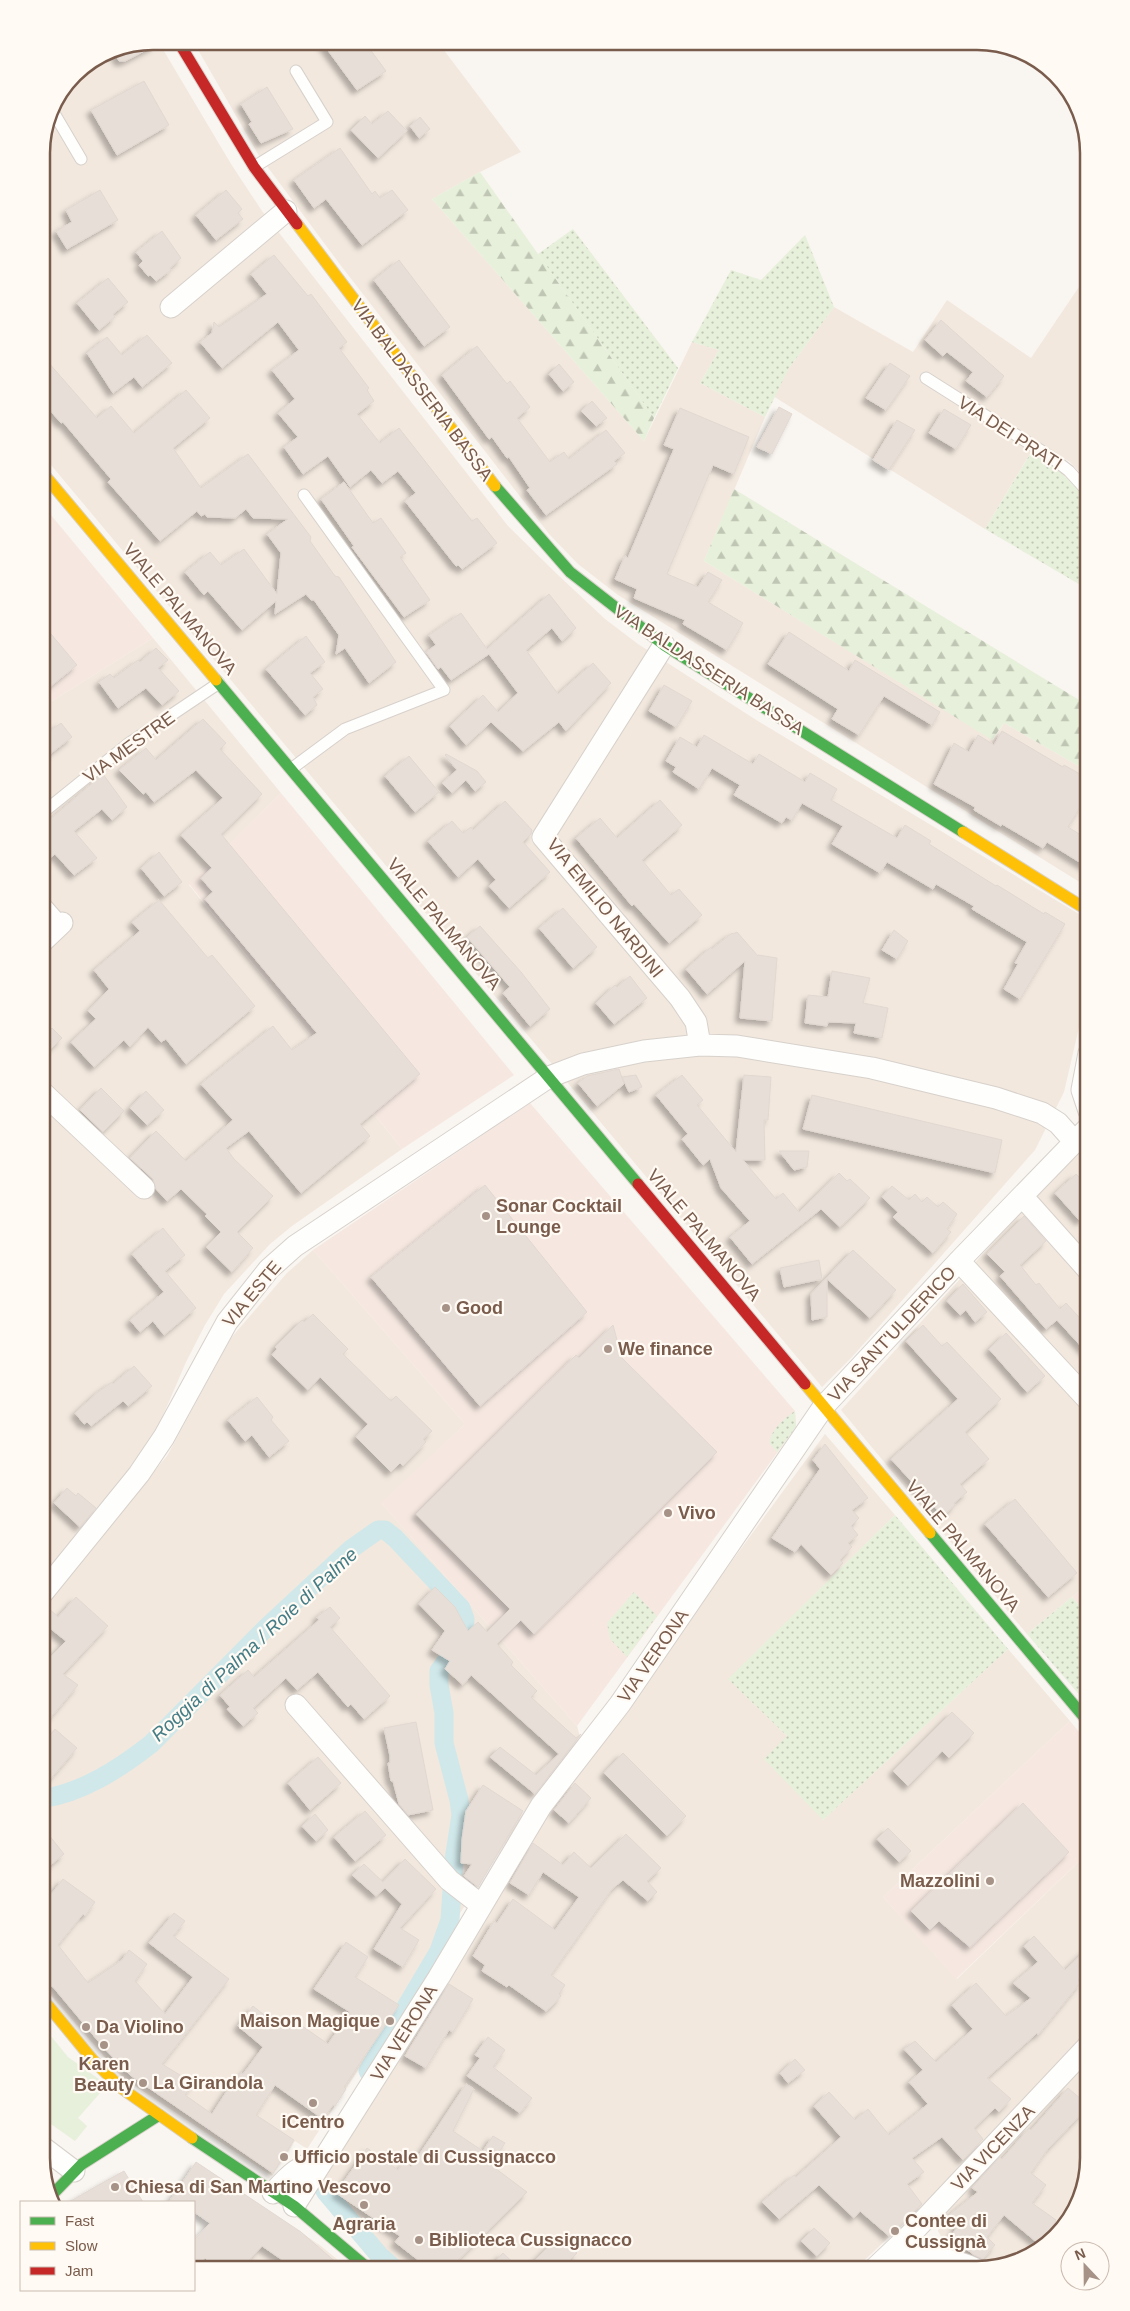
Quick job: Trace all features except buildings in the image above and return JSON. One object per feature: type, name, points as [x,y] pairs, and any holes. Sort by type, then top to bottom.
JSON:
[{"type":"street","name":"VIA BALDASSERIA BASSA","points":[[183,50],[254,167],[286,211],[482,470],[540,541],[570,572],[601,598],[664,645],[1080,905]]},
{"type":"street","points":[[171,307],[286,211]]},
{"type":"street","name":"VIALE PALMANOVA","points":[[50,481],[1080,1712]]},
{"type":"street","name":"VIA EMILIO NARDINI","points":[[664,645],[543,837],[680,998],[696,1022],[700,1045]]},
{"type":"street","points":[[50,934],[62,923]]},
{"type":"street","points":[[549,1077],[583,1064],[619,1056],[700,1045],[737,1046],[901,1074],[987,1096],[1042,1113],[1080,1134]]},
{"type":"street","name":"VIA ESTE","points":[[50,1584],[139,1474],[164,1437],[226,1322],[269,1269],[295,1246],[549,1077]]},
{"type":"street","points":[[50,1099],[144,1188]]},
{"type":"street","name":"VIA SANT'ULDERICO","points":[[824,1406],[1080,1135]]},
{"type":"street","points":[[1022,1196],[1080,1261]]},
{"type":"street","name":"VIA SANT'ULDERICO","points":[[959,1261],[1080,1391]]},
{"type":"street","name":"VIA VERONA","points":[[294,2206],[439,1977],[541,1806],[620,1704],[824,1406]]},
{"type":"street","points":[[296,1705],[455,1885],[481,1905]]},
{"type":"street","points":[[50,2007],[105,2074],[159,2115],[294,2206],[359,2261]]},
{"type":"street","name":"VIA VICENZA","points":[[882,2261],[922,2222],[1080,2055]]},
{"type":"street","points":[[55,2191],[74,2171],[159,2115]]},
{"type":"street","points":[[50,2153],[74,2171]]},
{"type":"street","points":[[273,2193],[290,2173],[307,2164],[324,2159]]},
{"type":"street","points":[[897,2261],[921,2256],[950,2261]]},
{"type":"lane","points":[[254,167],[327,122],[296,71]]},
{"type":"lane","points":[[57,117],[80,159]]},
{"type":"lane","name":"VIA DEI PRATI","points":[[926,378],[1051,457],[1069,471],[1080,483]]},
{"type":"lane","points":[[291,769],[345,729],[444,690],[304,495]]},
{"type":"lane","name":"VIA MESTRE","points":[[50,807],[128,744],[219,683]]},
{"type":"lane","points":[[50,909],[62,923]]},
{"type":"shaded area","points":[[163,50],[231,164],[262,211],[508,526],[605,619],[638,644],[761,723],[1080,915],[1080,1023],[1064,1092],[1035,1150],[852,1357],[822,1387],[50,464],[50,146],[54,126],[64,101],[80,80],[101,64],[133,52]]},
{"type":"shaded area","points":[[198,50],[444,50],[521,152],[432,199],[644,441],[692,342],[719,350],[700,383],[765,417],[704,561],[993,740],[1004,723],[1080,767],[1080,882],[618,595],[578,564],[550,535],[342,267],[258,154]]},
{"type":"shaded area","points":[[1080,285],[1080,473],[1070,462],[1037,442],[985,529],[773,396],[789,368],[834,307],[913,352],[947,300],[1031,358]]},
{"type":"shaded area","points":[[50,514],[153,638],[50,702]]},
{"type":"shaded area","points":[[153,638],[281,793],[189,885],[402,1149],[292,1226],[270,1244],[224,1294],[186,1362],[155,1434],[101,1512],[50,1578],[50,702]]},
{"type":"shaded area","points":[[281,793],[514,1075],[402,1149],[189,884]]},
{"type":"shaded area","points":[[530,1103],[795,1411],[796,1427],[577,1726],[381,1503],[465,1424],[313,1250]]},
{"type":"shaded area","points":[[1080,1147],[1080,1590],[1027,1634],[841,1410]]},
{"type":"shaded area","points":[[313,1250],[465,1424],[382,1504],[577,1726],[582,1744],[525,1813],[307,2149],[295,2141],[272,2176],[123,2078],[50,1994],[50,1593],[167,1456],[231,1338],[287,1273]]},
{"type":"shaded area","points":[[825,1434],[895,1515],[729,1679],[787,1736],[823,1820],[1008,1649],[1070,1721],[883,1897],[957,1979],[1080,1861],[1080,2041],[923,2205],[864,2261],[395,2261],[322,2181],[548,1808],[566,1788]]},
{"type":"shaded area","points":[[1080,1590],[1080,1606],[1072,1597]]},
{"type":"shaded area","points":[[1070,1721],[1080,1733],[1080,1861],[956,1979],[883,1897]]},
{"type":"shaded area","points":[[1080,2065],[1079,2171],[1075,2191],[1069,2204],[1050,2231],[1040,2240],[1016,2253],[997,2259],[981,2261],[946,2245],[938,2231],[941,2215]]},
{"type":"shaded area","points":[[262,2206],[321,2246],[339,2261],[202,2261],[243,2233]]},
{"type":"green space","points":[[480,172],[654,418],[644,441],[432,199]]},
{"type":"green space","points":[[573,229],[678,368],[654,418],[538,254]]},
{"type":"green space","points":[[805,235],[834,307],[789,368],[765,417],[700,383],[719,350],[692,342],[731,270],[761,280]]},
{"type":"green space","points":[[1032,451],[1056,467],[1080,492],[1080,585],[985,529]]},
{"type":"green space","points":[[734,489],[1080,700],[1080,767],[1004,723],[992,740],[704,561]]},
{"type":"green space","points":[[795,1411],[796,1427],[777,1452],[770,1444],[772,1434],[782,1421]]},
{"type":"green space","points":[[895,1515],[1008,1649],[823,1820],[764,1759],[787,1736],[728,1679]]},
{"type":"green space","points":[[634,1592],[657,1616],[627,1657],[610,1639],[607,1623]]},
{"type":"green space","points":[[1072,1597],[1080,1606],[1080,1696],[1027,1634]]},
{"type":"green space","points":[[50,2035],[68,2057],[107,2085],[78,2118],[87,2126],[75,2141],[50,2123]]},
{"type":"waterway","name":"Roggia di Palma / Roie di Palme","points":[[50,1797],[85,1786],[99,1779],[151,1744],[266,1628],[351,1549],[378,1530],[385,1530],[395,1538],[461,1608],[465,1619],[464,1631],[456,1648],[439,1671],[439,1685],[444,1713],[444,1743],[459,1800],[461,1815],[454,1860],[450,1920],[439,1951],[368,2071]]},
{"type":"waterway","points":[[325,2191],[386,2261]]},
{"type":"traffic: fast","points":[[495,486],[570,572],[664,645],[963,832]]},
{"type":"traffic: fast","points":[[216,680],[638,1184]]},
{"type":"traffic: fast","points":[[930,1533],[1080,1712]]},
{"type":"traffic: fast","points":[[55,2192],[82,2164],[159,2115]]},
{"type":"traffic: fast","points":[[192,2138],[294,2206],[359,2261]]},
{"type":"traffic: slow","points":[[297,224],[495,486]]},
{"type":"traffic: slow","points":[[50,482],[216,680]]},
{"type":"traffic: slow","points":[[963,832],[1080,905]]},
{"type":"traffic: slow","points":[[805,1384],[930,1533]]},
{"type":"traffic: slow","points":[[50,2008],[92,2059],[120,2087],[192,2138]]},
{"type":"traffic: jam","points":[[183,50],[254,167],[297,224]]},
{"type":"traffic: jam","points":[[638,1184],[805,1384]]},
{"type":"place","name":"Sonar Cocktail Lounge","points":[[486,1216]]},
{"type":"place","name":"Good","points":[[446,1308]]},
{"type":"place","name":"We finance","points":[[608,1349]]},
{"type":"place","name":"Vivo","points":[[668,1513]]},
{"type":"place","name":"Mazzolini","points":[[990,1881]]},
{"type":"place","name":"Maison Magique","points":[[390,2021]]},
{"type":"place","name":"Da Violino","points":[[86,2027]]},
{"type":"place","name":"Karen Beauty","points":[[104,2045]]},
{"type":"place","name":"La Girandola","points":[[143,2083]]},
{"type":"place","name":"iCentro","points":[[313,2103]]},
{"type":"place","name":"Ufficio postale di Cussignacco","points":[[284,2157]]},
{"type":"place","name":"Chiesa di San Martino Vescovo","points":[[115,2187]]},
{"type":"place","name":"Agraria","points":[[364,2205]]},
{"type":"place","name":"Contee di Cussignà","points":[[895,2231]]},
{"type":"place","name":"Biblioteca Cussignacco","points":[[419,2240]]}]
